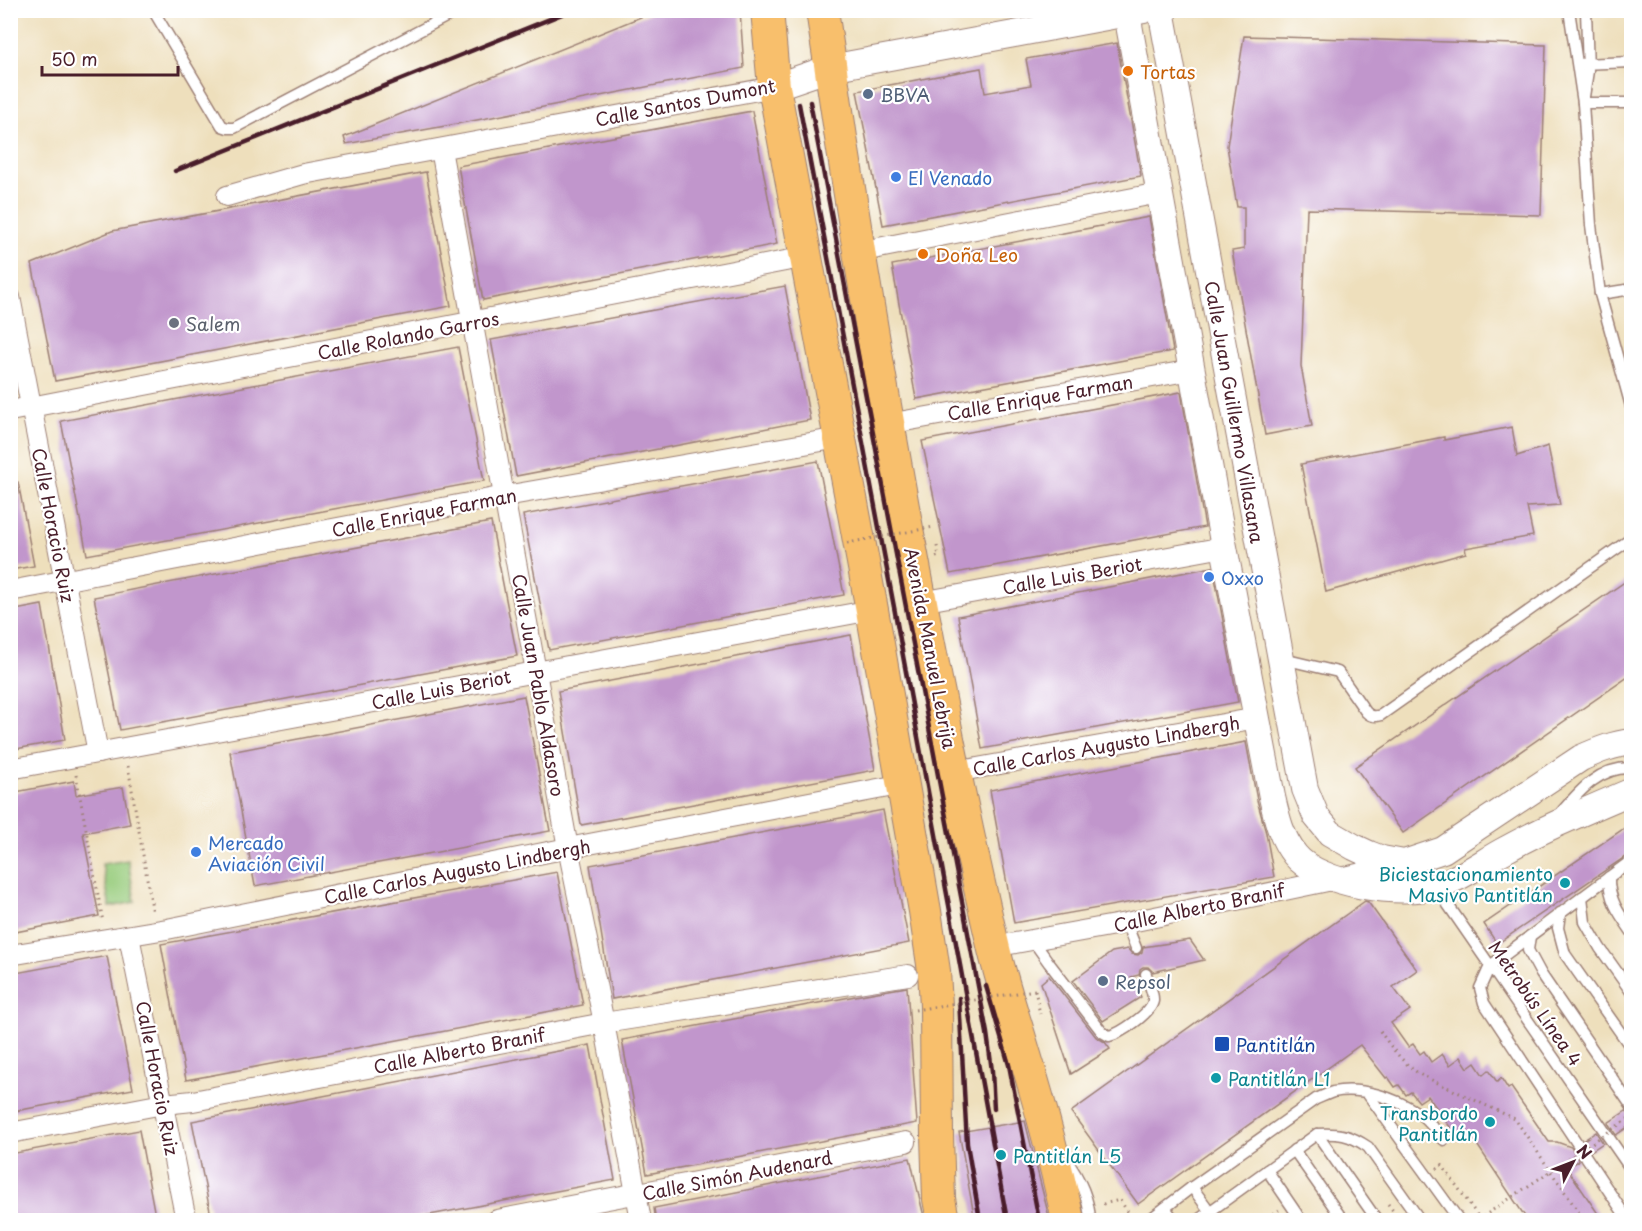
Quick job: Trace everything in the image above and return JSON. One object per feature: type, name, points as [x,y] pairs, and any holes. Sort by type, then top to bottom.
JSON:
[{"type":"main road","points":[[767,10],[774,87],[926,911],[936,1006],[939,1199],[943,1221]]},
{"type":"main road","name":"Avenida Manuel Lebrija","points":[[818,21],[830,68],[858,252],[921,602],[993,947],[1059,1177],[1079,1214]]},
{"type":"street","name":"Calle Juan Guillermo Villasana","points":[[1161,10],[1305,789],[1316,816],[1330,833],[1382,859],[1404,863]]},
{"type":"street","name":"Calle Santos Dumont","points":[[227,196],[303,174],[774,87],[830,68],[1136,12]]},
{"type":"street","name":"Calle Juan Guillermo Villasana","points":[[1136,12],[1159,193],[1224,547],[1272,797],[1281,832],[1297,857],[1319,874],[1390,890],[1435,886],[1458,878],[1545,830],[1632,791]]},
{"type":"street","name":"Calle Juan Pablo Aldasoro","points":[[441,148],[568,848],[641,1221]]},
{"type":"street","points":[[858,252],[1159,193]]},
{"type":"street","name":"Calle Rolando Garros","points":[[10,411],[806,257]]},
{"type":"street","name":"Calle Horacio Ruiz","points":[[10,297],[98,753]]},
{"type":"street","name":"Calle Enrique Farman","points":[[888,424],[1192,370]]},
{"type":"street","name":"Calle Enrique Farman","points":[[10,591],[505,496],[839,438]]},
{"type":"street","name":"Calle Luis Beriot","points":[[921,602],[1224,547]]},
{"type":"street","name":"Calle Luis Beriot","points":[[10,769],[872,610]]},
{"type":"street","name":"Calle Carlos Augusto Lindbergh","points":[[955,772],[1257,718]]},
{"type":"street","points":[[1404,863],[1443,850],[1581,758],[1599,750],[1632,742]]},
{"type":"street","name":"Calle Carlos Augusto Lindbergh","points":[[10,955],[129,936],[568,848],[904,784]]},
{"type":"street","name":"Calle Alberto Branif","points":[[993,947],[1126,923],[1404,863]]},
{"type":"street","name":"Calle Horacio Ruiz","points":[[129,936],[186,1221]]},
{"type":"street","name":"Calle Alberto Branif","points":[[10,1133],[163,1104],[193,1101],[604,1023],[908,975]]},
{"type":"street","name":"Calle Simón Audenard","points":[[497,1221],[906,1142]]},
{"type":"lane","points":[[153,10],[222,126],[234,128],[459,10]]},
{"type":"lane","points":[[1569,10],[1582,64],[1588,71],[1583,103],[1592,225],[1600,294],[1632,410]]},
{"type":"lane","points":[[1582,64],[1586,10]]},
{"type":"lane","points":[[774,87],[781,42]]},
{"type":"lane","points":[[1582,64],[1632,62]]},
{"type":"lane","points":[[1583,103],[1632,102]]},
{"type":"lane","points":[[1600,294],[1632,289]]},
{"type":"lane","points":[[1281,659],[1338,672],[1366,712],[1376,717],[1632,538]]},
{"type":"lane","points":[[1545,830],[1585,786],[1607,772],[1632,768]]},
{"type":"lane","points":[[1628,1221],[1484,1003],[1480,988],[1490,966],[1632,860]]},
{"type":"lane","name":"Metrobús Línea 4","points":[[1404,863],[1435,886],[1632,1171]]},
{"type":"lane","points":[[1609,877],[1608,890],[1617,911],[1632,932]]},
{"type":"lane","points":[[1582,897],[1585,922],[1600,948],[1632,993]]},
{"type":"lane","points":[[1560,913],[1558,928],[1565,954],[1632,1049]]},
{"type":"lane","points":[[1126,923],[1136,948]]},
{"type":"lane","points":[[1530,936],[1528,950],[1540,974],[1632,1107]]},
{"type":"lane","points":[[1032,939],[1102,1032],[1109,1036],[1117,1034],[1149,1009],[1153,1001],[1146,974]]},
{"type":"lane","points":[[1149,1221],[1192,1187],[1316,1099],[1332,1092],[1350,1090],[1367,1092],[1392,1100],[1419,1114],[1444,1140]]},
{"type":"lane","points":[[1367,1092],[1459,1221]]},
{"type":"lane","points":[[1198,1221],[1213,1216],[1267,1170],[1317,1134],[1339,1133],[1356,1138],[1368,1147],[1420,1221]]},
{"type":"lane","points":[[1317,1134],[1377,1221]]},
{"type":"lane","points":[[1294,1150],[1343,1221]]},
{"type":"lane","points":[[1267,1170],[1301,1221]]},
{"type":"lane","points":[[1192,1187],[1213,1216]]},
{"type":"lane","points":[[1165,1208],[1174,1221]]},
{"type":"lane","points":[[1079,1214],[1090,1221]]},
{"type":"path","points":[[847,543],[934,527]]},
{"type":"path","points":[[124,748],[156,930]]},
{"type":"path","points":[[73,758],[106,939]]},
{"type":"path","points":[[915,1010],[1035,990]]},
{"type":"path","points":[[1380,1031],[1395,1053],[1421,1075],[1515,1119],[1584,1221]]},
{"type":"path","points":[[1442,1165],[1479,1220],[1632,1116]]},
{"type":"path","points":[[1079,1214],[1120,1200],[1133,1221]]},
{"type":"path","points":[[1388,1204],[1400,1221]]},
{"type":"green space","points":[[128,860],[135,902],[110,907],[102,864]]},
{"type":"building","points":[[658,10],[740,10],[744,68],[346,144],[344,137]]},
{"type":"building","points":[[1244,36],[1546,45],[1541,215],[1307,209],[1301,366],[1312,426],[1265,435],[1232,251],[1244,249],[1244,207],[1237,207],[1227,146]]},
{"type":"building","points":[[1117,43],[1141,176],[883,225],[857,91],[981,68],[985,93],[1031,85],[1026,59]]},
{"type":"building","points":[[752,111],[777,244],[483,300],[458,166]]},
{"type":"building","points":[[426,172],[451,306],[55,381],[32,264],[112,231]]},
{"type":"building","points":[[1149,217],[1173,351],[916,399],[892,265]]},
{"type":"building","points":[[785,286],[810,420],[516,476],[491,340]]},
{"type":"building","points":[[458,347],[484,481],[87,555],[61,421]]},
{"type":"building","points":[[1181,392],[1205,527],[950,574],[922,441]]},
{"type":"building","points":[[1512,427],[1517,456],[1548,446],[1560,505],[1527,507],[1533,536],[1465,548],[1466,553],[1326,592],[1301,464],[1444,437],[1444,440]]},
{"type":"building","points":[[818,461],[844,595],[549,650],[523,515]]},
{"type":"building","points":[[18,482],[34,566],[10,570],[10,483]]},
{"type":"building","points":[[491,522],[517,656],[120,730],[94,597]]},
{"type":"building","points":[[1213,567],[1238,702],[982,749],[958,616]]},
{"type":"building","points":[[1632,577],[1632,674],[1403,833],[1355,767]]},
{"type":"building","points":[[42,605],[65,740],[10,750],[10,611]]},
{"type":"building","points":[[851,635],[875,770],[581,825],[558,691]]},
{"type":"building","points":[[524,696],[550,831],[255,886],[230,752]]},
{"type":"building","points":[[1246,742],[1274,877],[1014,923],[990,790]]},
{"type":"building","points":[[74,781],[76,795],[123,787],[130,824],[83,833],[99,916],[10,933],[10,793]]},
{"type":"building","points":[[883,810],[909,943],[612,999],[590,865]]},
{"type":"building","name":"Biciestacionamiento Masivo Pantitlán","points":[[1632,823],[1632,852],[1497,944],[1484,924]]},
{"type":"building","points":[[557,872],[583,1005],[186,1080],[161,944]]},
{"type":"building","name":"Pantitlán L1","points":[[1365,901],[1417,970],[1393,987],[1410,1010],[1391,1023],[1408,1047],[1413,1044],[1420,1054],[1424,1051],[1431,1062],[1442,1054],[1450,1065],[1461,1057],[1468,1068],[1475,1063],[1483,1075],[1489,1070],[1497,1082],[1501,1078],[1508,1089],[1511,1087],[1549,1142],[1571,1147],[1579,1160],[1567,1168],[1603,1221],[1528,1221],[1470,1134],[1460,1141],[1428,1096],[1419,1102],[1411,1092],[1406,1095],[1399,1085],[1395,1087],[1360,1045],[1138,1204],[1071,1112]]},
{"type":"building","name":"Repsol","points":[[1190,940],[1204,960],[1153,972],[1148,967],[1143,967],[1139,975],[1131,977],[1141,997],[1103,1021],[1073,981],[1112,952],[1128,949],[1132,954],[1138,955],[1142,952],[1143,947]]},
{"type":"building","points":[[107,956],[133,1089],[10,1112],[10,974]]},
{"type":"building","points":[[1049,976],[1096,1037],[1105,1042],[1110,1049],[1071,1074],[1041,983]]},
{"type":"building","points":[[907,987],[917,1123],[647,1174],[622,1040]]},
{"type":"building","points":[[590,1045],[615,1180],[398,1221],[212,1221],[192,1121]]},
{"type":"building","points":[[1626,1111],[1632,1114],[1632,1124],[1616,1135],[1608,1123]]},
{"type":"building","name":"Pantitlán L5","points":[[1025,1121],[1050,1221],[975,1221],[959,1132]]},
{"type":"building","points":[[139,1130],[156,1221],[10,1221],[10,1154]]},
{"type":"building","points":[[1596,1132],[1603,1143],[1591,1151],[1584,1140]]},
{"type":"building","points":[[910,1158],[925,1221],[656,1221],[654,1208]]},
{"type":"railway","points":[[175,171],[572,10]]},
{"type":"railway","points":[[810,102],[987,1033],[994,1109]]},
{"type":"railway","points":[[799,104],[1007,1220]]},
{"type":"railway","points":[[986,986],[1009,1065],[1039,1220]]},
{"type":"railway","points":[[959,998],[967,1144],[980,1220]]},
{"type":"place","name":"Tortas","points":[[1128,71]]},
{"type":"place","name":"BBVA","points":[[868,94]]},
{"type":"place","name":"El Venado","points":[[896,177]]},
{"type":"place","name":"Doña Leo","points":[[923,254]]},
{"type":"place","name":"Salem","points":[[174,323]]},
{"type":"place","name":"Oxxo","points":[[1209,577]]},
{"type":"place","name":"Mercado Aviación Civil","points":[[196,852]]},
{"type":"place","name":"Biciestacionamiento Masivo Pantitlán","points":[[1565,883]]},
{"type":"place","name":"Repsol","points":[[1103,981]]},
{"type":"place","name":"Pantitlán","points":[[1222,1044]]},
{"type":"place","name":"Pantitlán L1","points":[[1216,1078]]},
{"type":"place","name":"Transbordo Pantitlán","points":[[1490,1122]]},
{"type":"place","name":"Pantitlán L5","points":[[1001,1155]]}]
